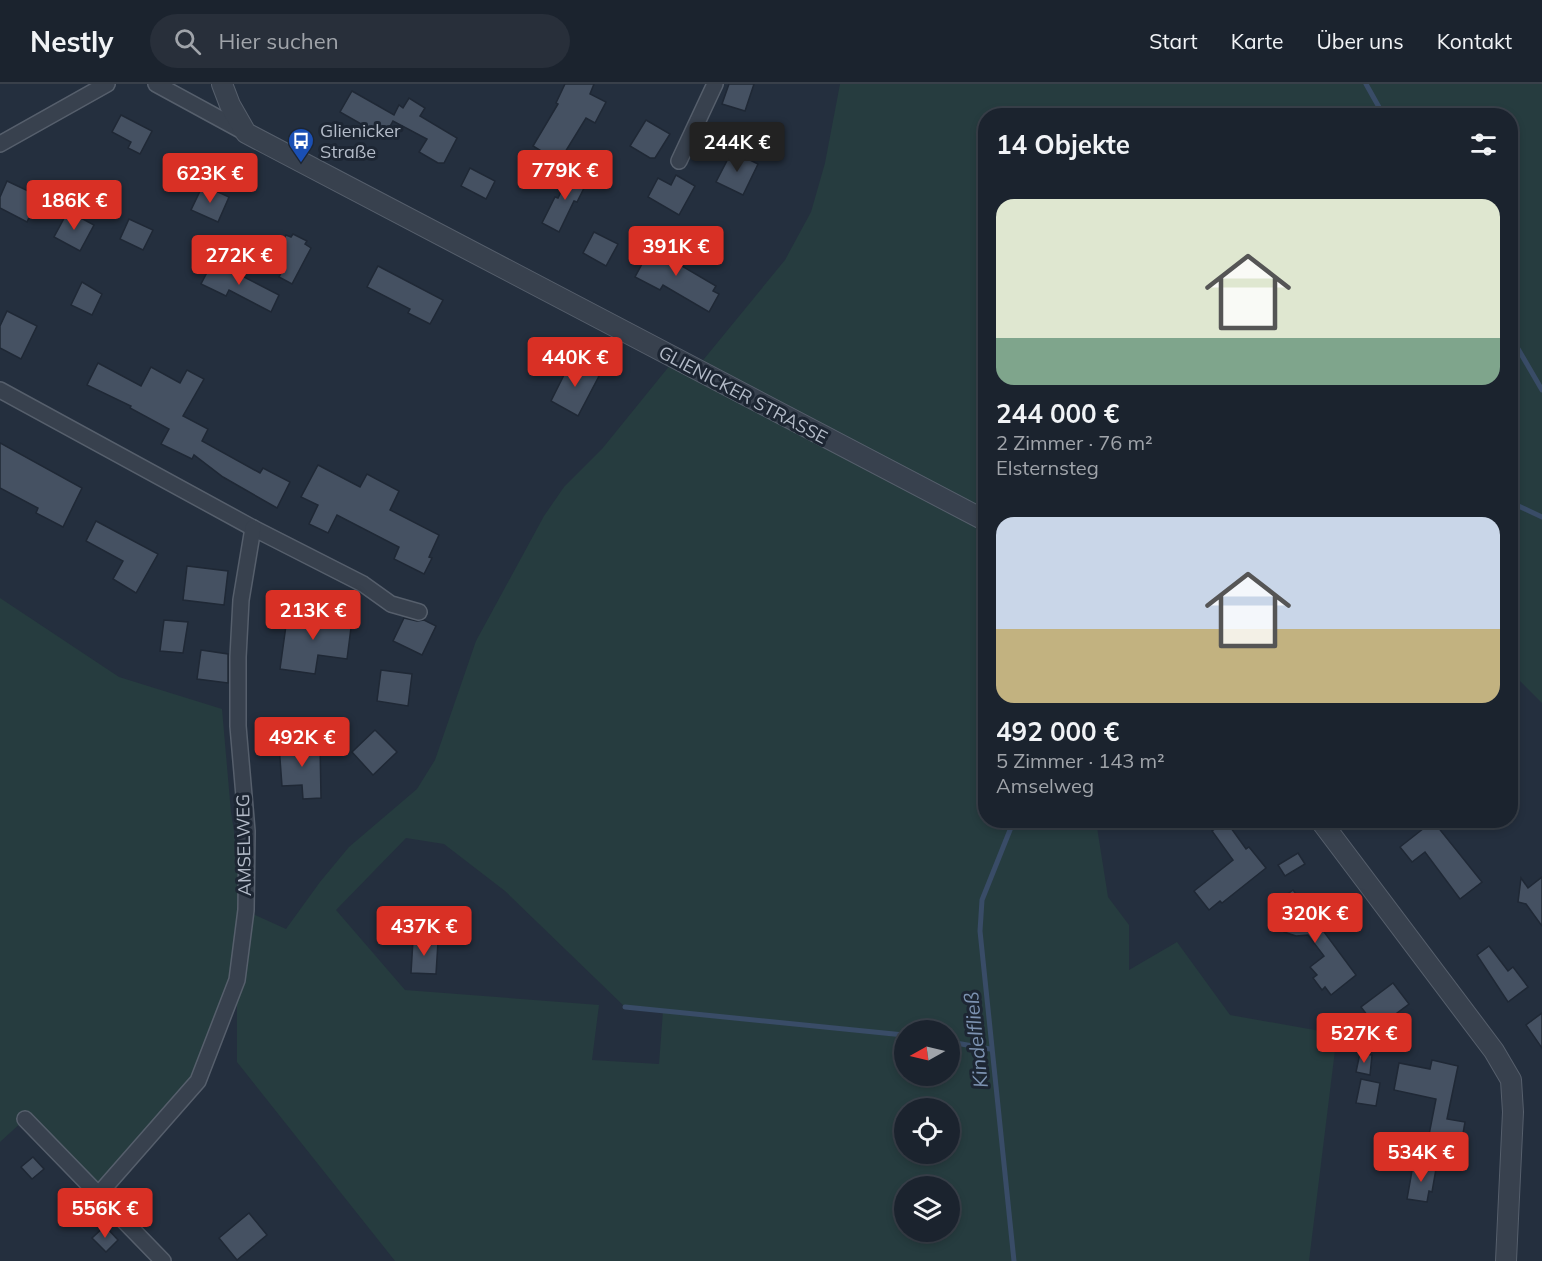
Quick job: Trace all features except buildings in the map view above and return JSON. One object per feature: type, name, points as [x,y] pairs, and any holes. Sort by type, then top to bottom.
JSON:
[{"type":"street","points":[[0,144],[107,84]]},
{"type":"street","name":"GLIENICKER STRASSE","points":[[156,84],[978,517]]},
{"type":"street","points":[[222,84],[230,105],[246,133]]},
{"type":"street","points":[[679,161],[715,84]]},
{"type":"street","points":[[0,390],[253,528],[363,584],[391,604],[419,612]]},
{"type":"street","name":"AMSELWEG","points":[[98,1195],[198,1081],[237,980],[246,911],[247,831],[238,726],[238,657],[241,600],[253,528]]},
{"type":"street","points":[[1326,828],[1494,1051],[1511,1080],[1513,1134],[1506,1261]]},
{"type":"street","points":[[25,1119],[162,1261]]},
{"type":"green space","points":[[840,84],[1542,84],[1542,703],[1518,679],[1518,108],[978,108],[978,828],[1097,828],[1108,897],[1129,925],[1129,970],[1177,942],[1230,1015],[1337,1034],[1309,1261],[395,1261],[237,1062],[237,983],[198,1081],[98,1195],[24,1120],[0,1142],[0,598],[119,677],[222,709],[231,812],[246,911],[286,929],[349,847],[417,789],[435,760],[476,641],[544,516],[564,487],[602,449],[675,359],[695,370],[785,260],[811,212],[825,163]],"holes":[[[406,838],[444,844],[505,891],[625,1007],[663,1011],[659,1064],[592,1060],[599,1005],[405,990],[336,910]]]},
{"type":"waterway","points":[[1366,84],[1380,108]]},
{"type":"waterway","points":[[1518,349],[1542,390]]},
{"type":"waterway","name":"Kindelfließ","points":[[1518,506],[1542,517]]},
{"type":"waterway","name":"Kindelfließ","points":[[1011,828],[982,900],[980,931],[1014,1261]]},
{"type":"waterway","points":[[625,1007],[894,1034]]},
{"type":"waterway","points":[[960,1044],[990,1049]]},
{"type":"place","name":"Glienicker Straße","points":[[301,164]]}]
